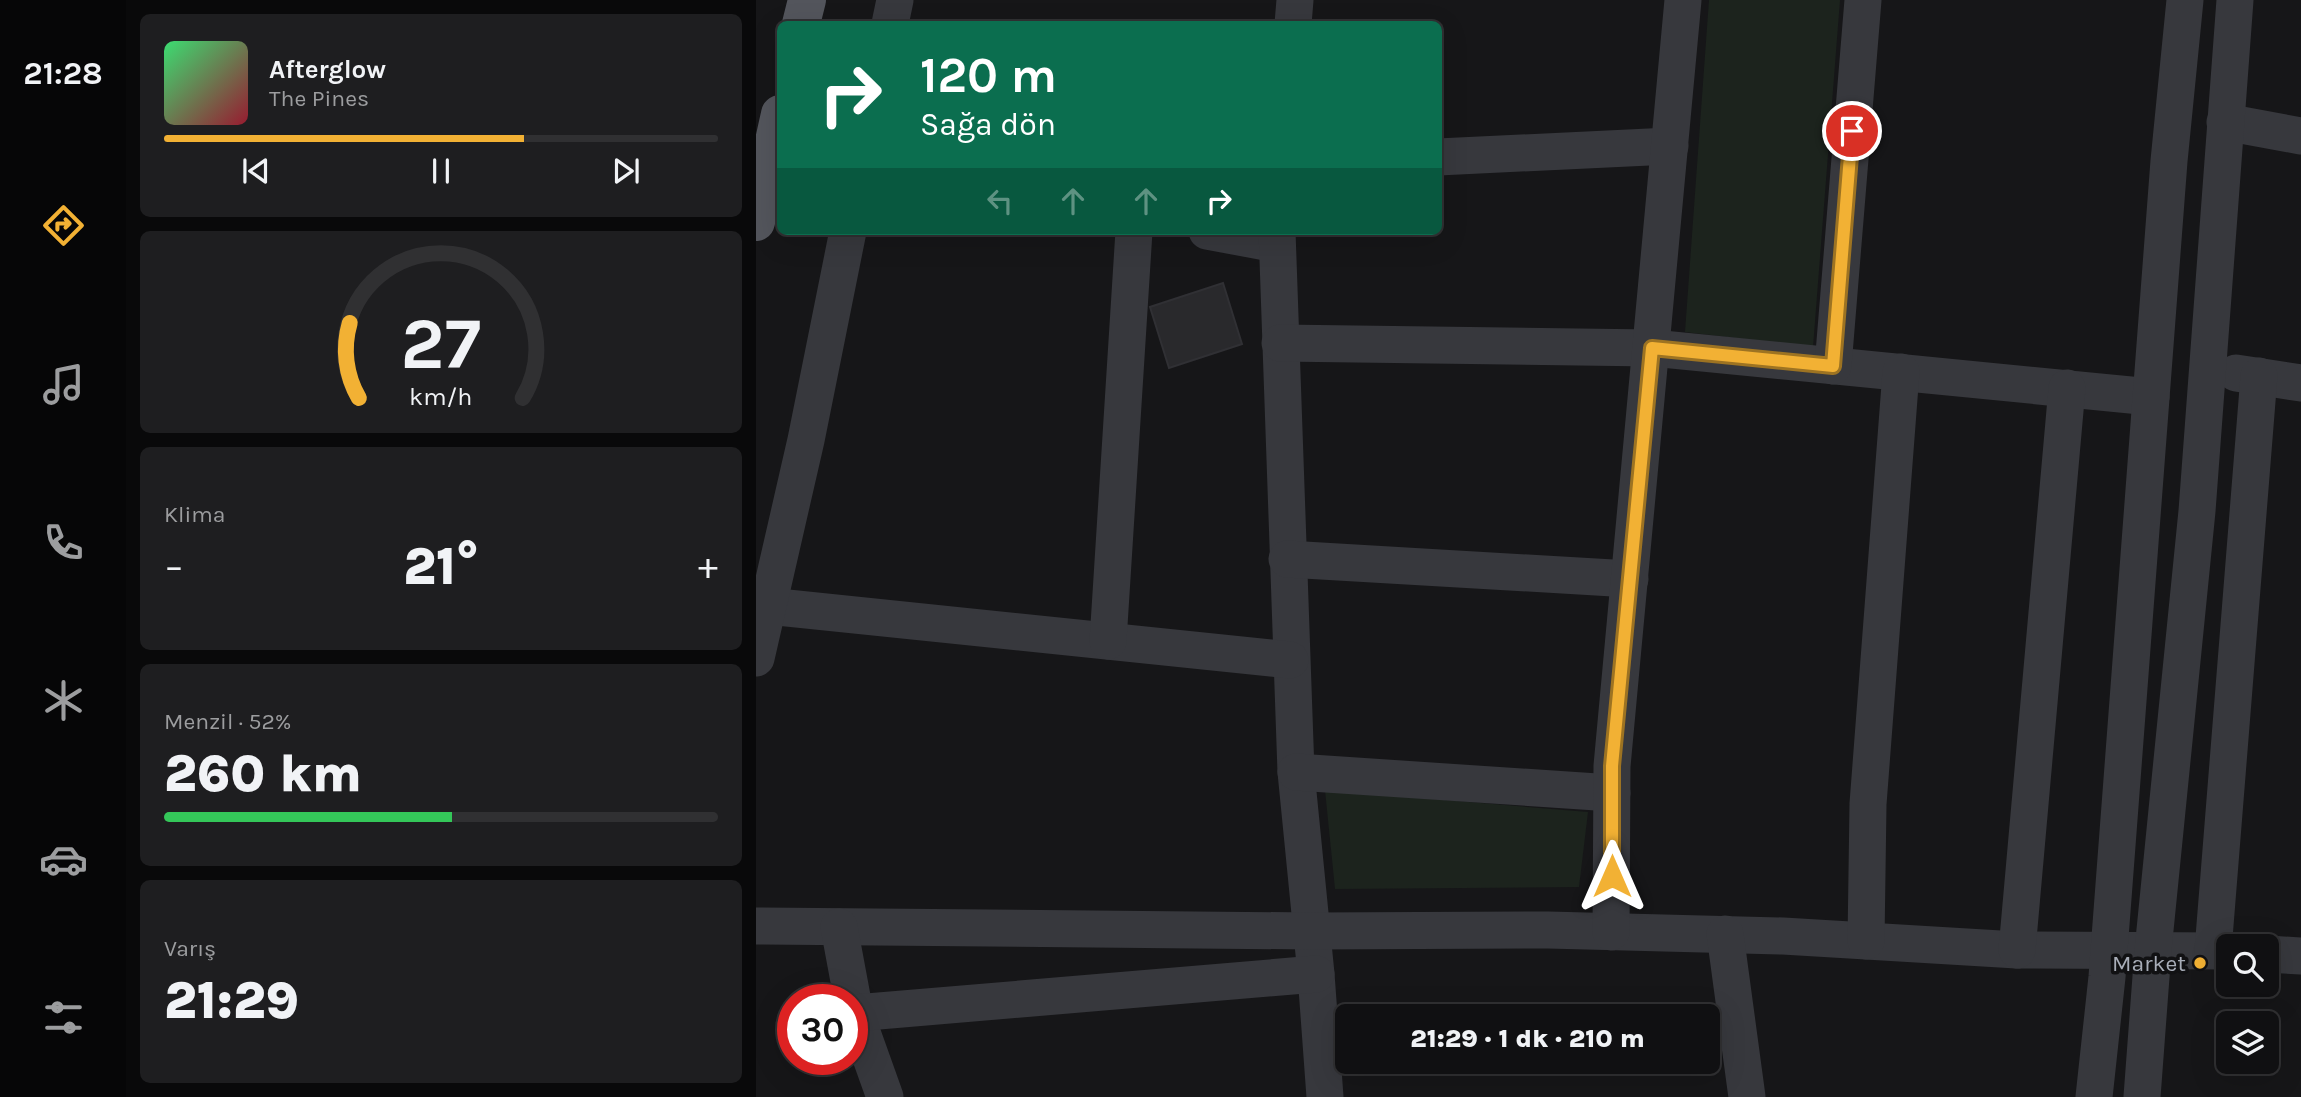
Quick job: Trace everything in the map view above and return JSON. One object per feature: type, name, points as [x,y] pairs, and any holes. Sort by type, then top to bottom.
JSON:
[{"type":"main road","points":[[756,222],[777,128]]},
{"type":"street","points":[[891,21],[895,0]]},
{"type":"street","points":[[1293,21],[1295,0]]},
{"type":"street","points":[[1611,932],[1612,766],[1683,0]]},
{"type":"street","points":[[1833,366],[1863,0]]},
{"type":"street","points":[[2094,1097],[2185,0]]},
{"type":"street","points":[[2143,1097],[2153,950],[2197,511],[2235,0]]},
{"type":"street","points":[[2225,122],[2301,136]]},
{"type":"street","points":[[1442,158],[1670,146]]},
{"type":"street","points":[[756,659],[806,440],[847,235]]},
{"type":"street","points":[[1108,641],[1134,235]]},
{"type":"street","points":[[1254,235],[1277,237],[1296,772],[1325,1097]]},
{"type":"street","points":[[1279,343],[1652,348],[2151,397]]},
{"type":"street","points":[[2207,368],[2301,383]]},
{"type":"street","points":[[1866,942],[1868,804],[1901,372]]},
{"type":"street","points":[[2222,934],[2259,376]]},
{"type":"street","points":[[2017,950],[2067,388]]},
{"type":"street","points":[[1287,559],[1630,579]]},
{"type":"street","points":[[768,606],[1290,660]]},
{"type":"street","points":[[1296,772],[1612,793]]},
{"type":"street","points":[[756,926],[1611,932],[1724,934],[2017,950],[2216,951]]},
{"type":"street","points":[[839,927],[850,984]]},
{"type":"street","points":[[1724,934],[1747,1097]]},
{"type":"street","points":[[2279,955],[2301,956]]},
{"type":"street","points":[[868,1012],[1316,974]]},
{"type":"street","points":[[868,1049],[885,1097]]},
{"type":"shaded area","points":[[1709,0],[1840,0],[1813,347],[1685,332]]},
{"type":"shaded area","points":[[1325,790],[1588,812],[1579,887],[1335,889]]},
{"type":"building","points":[[1223,283],[1242,344],[1169,368],[1150,307]]},
{"type":"place","name":"Market","points":[[2200,963]]},
{"type":"route","points":[[1612,876],[1612,766],[1652,348],[1833,366],[1852,131]]}]
